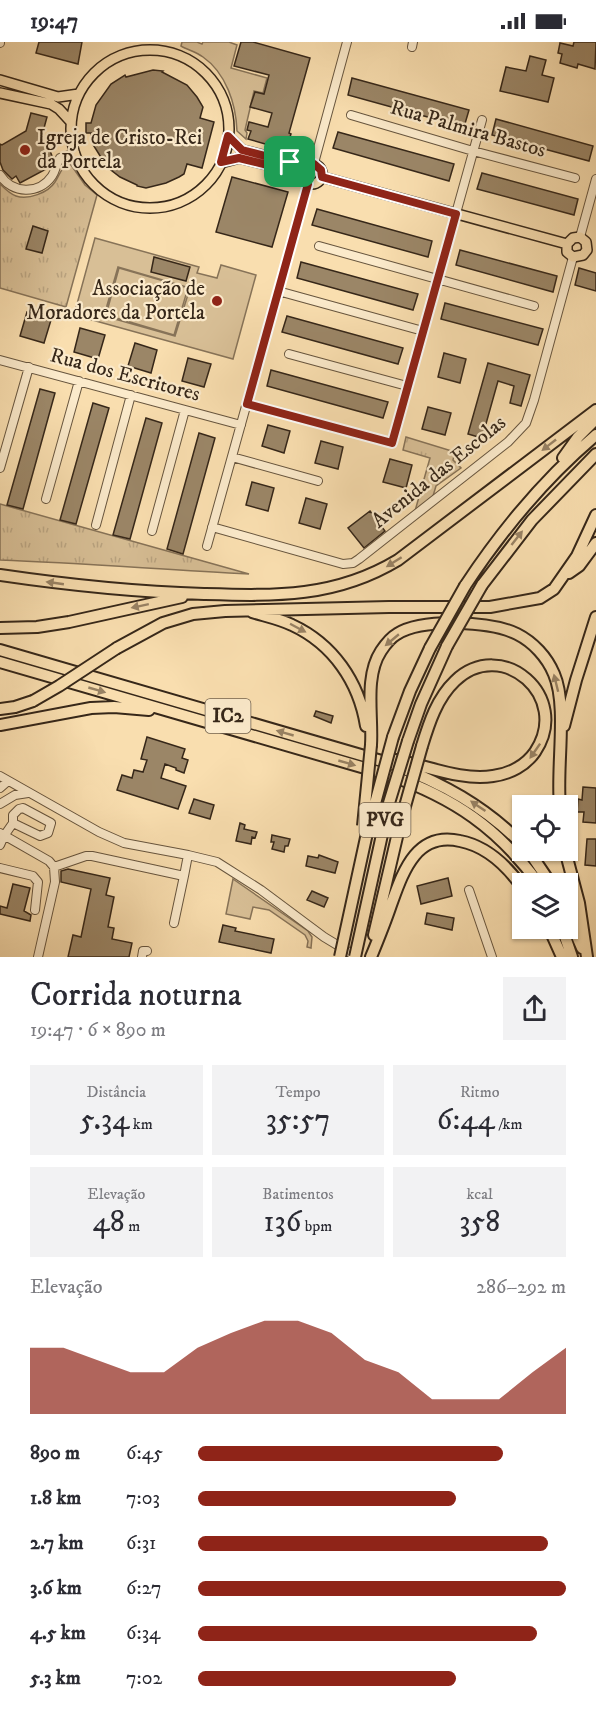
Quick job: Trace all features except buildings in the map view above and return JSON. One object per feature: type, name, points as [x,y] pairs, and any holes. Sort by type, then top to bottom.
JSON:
[{"type":"highway","points":[[0,574],[110,590],[197,594],[288,595],[330,588],[364,578],[398,560],[596,410]]},
{"type":"highway","points":[[543,486],[578,437],[596,419]]},
{"type":"highway","name":"PVG","points":[[340,957],[375,799],[393,737],[430,648],[465,586],[511,523],[543,486],[596,435]]},
{"type":"highway","name":"PVG","points":[[356,957],[389,803],[421,704],[447,646],[483,585],[522,531],[596,454]]},
{"type":"highway","points":[[581,468],[596,459]]},
{"type":"highway","points":[[0,709],[33,701],[59,687],[144,632],[193,614],[243,609],[490,607],[540,598],[554,589],[576,556],[596,515]]},
{"type":"highway","points":[[561,578],[579,566],[596,543]]},
{"type":"highway","points":[[0,628],[37,627],[69,622],[197,594]]},
{"type":"highway","points":[[243,609],[291,624],[311,635],[337,659],[352,681],[360,700],[371,745]]},
{"type":"highway","points":[[560,741],[596,617]]},
{"type":"highway","points":[[360,865],[371,745],[372,688],[375,666],[378,656],[389,640],[397,634],[417,627],[467,624],[504,629],[516,634],[539,650],[554,673],[557,685],[560,741],[559,795]]},
{"type":"highway","name":"IC2","points":[[0,650],[392,764],[451,789],[490,815],[512,835]]},
{"type":"highway","name":"IC2","points":[[0,662],[389,775],[419,786],[459,806],[485,825],[512,849],[531,873]]},
{"type":"highway","points":[[341,750],[423,765],[458,775],[482,777],[501,775],[523,764],[539,746],[544,736],[546,722],[541,697],[523,675],[511,669],[489,666],[460,677],[446,691],[434,712],[422,746],[405,803],[370,957]]},
{"type":"highway","points":[[0,724],[91,708],[124,707],[170,711]]},
{"type":"highway","points":[[370,957],[404,871],[415,855],[428,844],[447,839],[470,842],[496,858],[512,876]]},
{"type":"highway","points":[[569,861],[579,903],[586,957]]},
{"type":"highway","points":[[578,938],[586,957]]},
{"type":"highway","points":[[554,939],[562,957]]},
{"type":"highway","points":[[566,939],[572,957]]},
{"type":"main road","points":[[143,50],[171,52],[197,65],[216,86],[227,112],[228,136],[221,162],[207,183],[193,195],[176,204],[147,208],[119,202],[103,193],[83,172],[75,153],[71,122],[79,94],[92,74],[115,57],[143,50]]},
{"type":"main road","points":[[0,80],[58,97],[79,94]]},
{"type":"main road","points":[[0,93],[54,105],[71,122]]},
{"type":"main road","points":[[228,136],[242,150],[309,165],[321,170],[322,177]]},
{"type":"main road","points":[[221,162],[239,158],[288,170],[315,184],[322,177]]},
{"type":"main road","points":[[305,180],[309,165]]},
{"type":"main road","points":[[322,177],[567,244]]},
{"type":"main road","points":[[580,237],[591,251],[573,257],[567,252],[567,244],[573,238],[580,237]]},
{"type":"street","points":[[309,165],[347,42]]},
{"type":"street","name":"Rua Palmira Bastos","points":[[351,115],[575,178]]},
{"type":"street","points":[[247,404],[392,443],[482,120]]},
{"type":"street","points":[[0,174],[9,185],[18,189],[36,189],[51,177],[60,158],[75,153]]},
{"type":"street","points":[[207,546],[278,291],[305,180]]},
{"type":"street","points":[[580,237],[595,183]]},
{"type":"street","points":[[319,246],[534,306]]},
{"type":"street","name":"Avenida das Escolas","points":[[212,527],[343,564],[352,563],[377,545],[508,442],[526,423],[573,257]]},
{"type":"street","points":[[278,291],[423,331]]},
{"type":"street","points":[[289,354],[407,386]]},
{"type":"street","name":"Rua dos Escritores","points":[[0,360],[241,425]]},
{"type":"street","points":[[0,468],[29,367]]},
{"type":"street","points":[[46,499],[79,381]]},
{"type":"street","points":[[96,525],[131,395]]},
{"type":"street","points":[[152,531],[185,410]]},
{"type":"street","points":[[232,457],[318,482]]},
{"type":"street","points":[[0,776],[99,832],[124,843],[217,862],[356,957]]},
{"type":"street","points":[[0,788],[8,781]]},
{"type":"street","points":[[3,801],[8,781]]},
{"type":"street","points":[[3,801],[15,795],[30,793]]},
{"type":"street","points":[[0,845],[2,834],[13,824],[13,815],[19,809],[23,808],[51,823],[48,833],[40,836],[13,824]]},
{"type":"street","points":[[2,834],[49,861],[54,867],[54,882],[38,957]]},
{"type":"street","points":[[174,922],[189,855]]},
{"type":"street","points":[[54,867],[92,856],[184,876]]},
{"type":"street","points":[[0,868],[37,879],[35,910]]},
{"type":"street","points":[[469,890],[492,957]]},
{"type":"green space","points":[[182,42],[202,44],[203,42],[229,42],[237,45],[231,68],[267,78],[263,93],[254,91],[245,130],[246,139],[237,131],[232,100],[224,80],[203,57],[181,46]]},
{"type":"green space","points":[[69,162],[85,185],[97,195],[66,307],[0,288],[0,184],[16,196],[37,195],[52,186]]},
{"type":"green space","name":"Associação de Moradores da Portela","points":[[95,238],[199,267],[197,273],[217,278],[221,265],[256,275],[233,359],[74,315]],"holes":[[[118,267],[190,288],[175,336],[104,316]]]},
{"type":"green space","points":[[119,268],[188,288],[174,335],[106,315]]},
{"type":"green space","points":[[406,437],[455,452],[453,460],[461,468],[436,486],[433,496],[415,511],[430,458],[403,450]]},
{"type":"green space","points":[[0,504],[249,574],[0,560]]},
{"type":"green space","points":[[233,879],[308,931],[312,937],[311,948],[307,947],[308,941],[305,935],[269,910],[253,907],[250,919],[226,914]]},
{"type":"place","name":"Igreja de Cristo-Rei da Portela","points":[[25,150]]},
{"type":"place","name":"Associação de Moradores da Portela","points":[[217,301]]},
{"type":"route","points":[[228,136],[242,150],[290,162],[304,166],[314,164],[320,167],[322,177],[456,214],[392,443],[247,404],[308,184],[302,177],[288,170],[239,158],[221,162],[228,136]]}]
